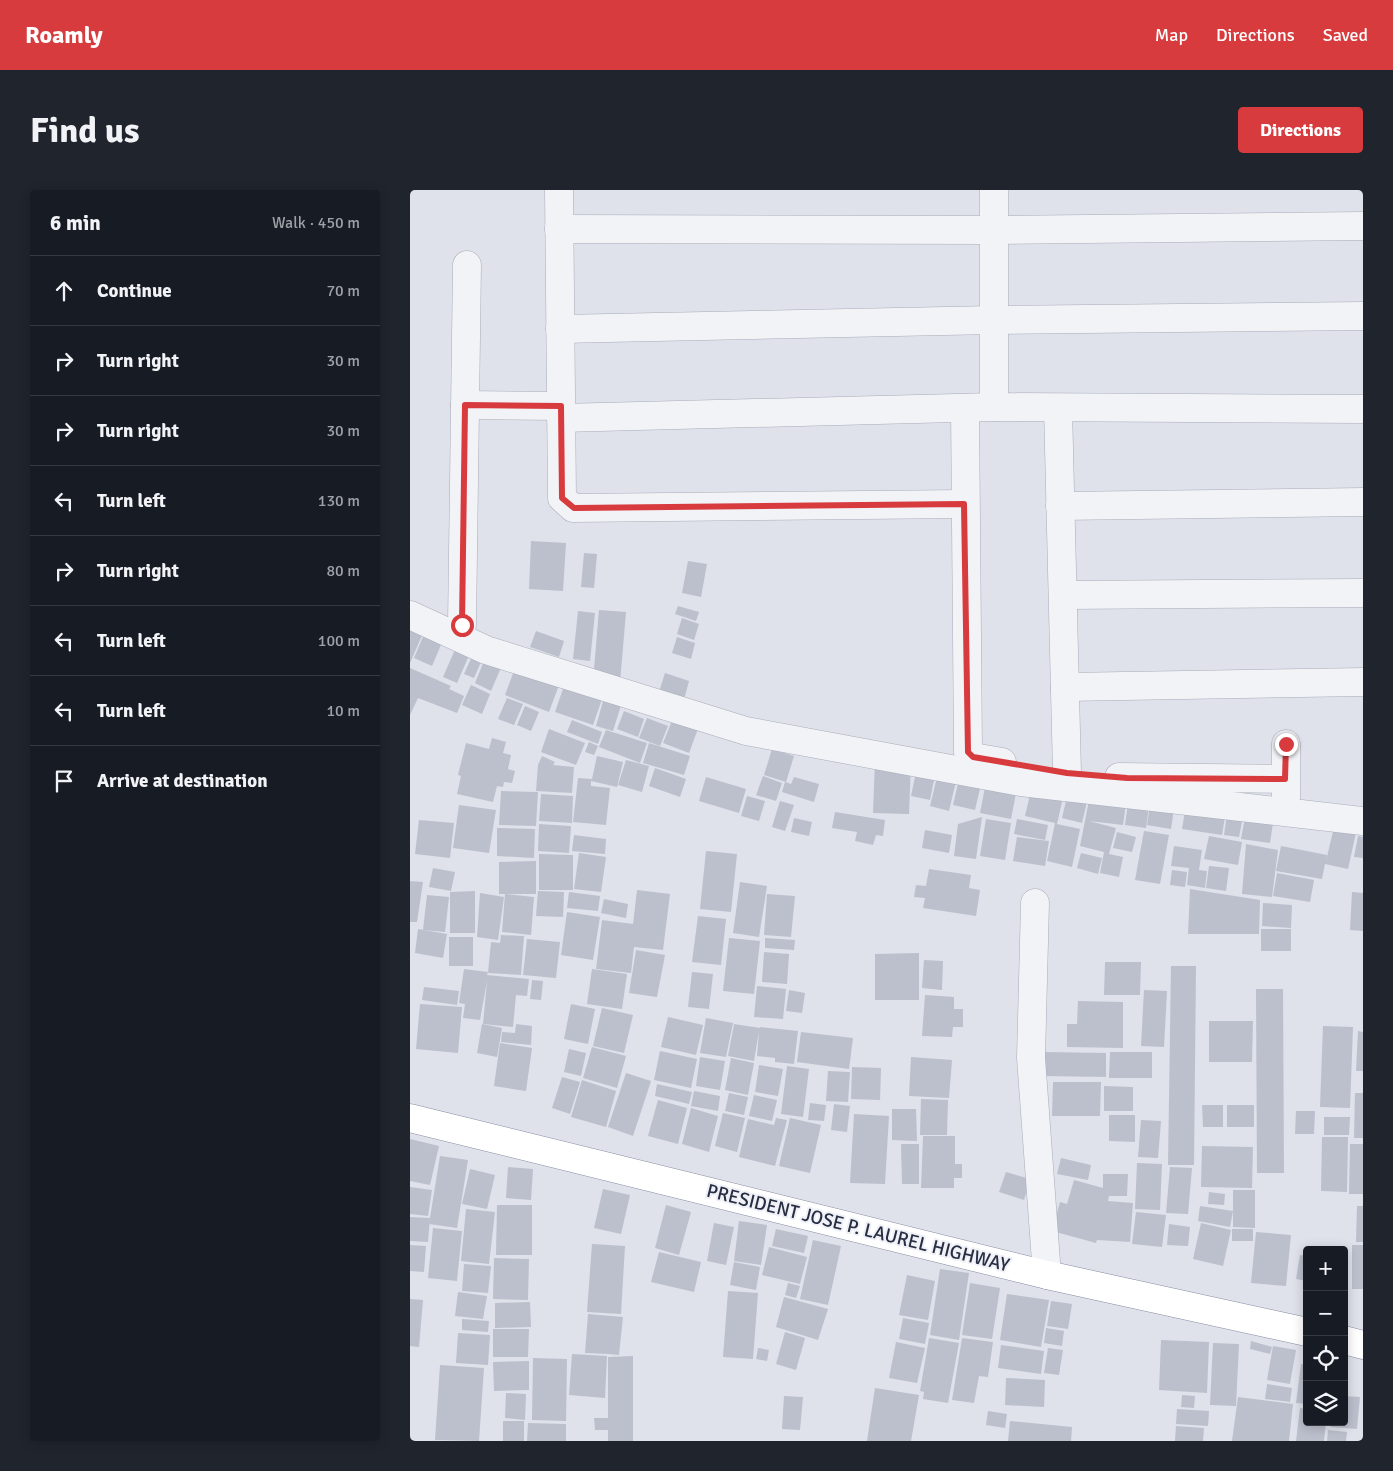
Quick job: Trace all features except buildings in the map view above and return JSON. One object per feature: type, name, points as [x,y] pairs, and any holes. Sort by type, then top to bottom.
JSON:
[{"type":"highway","name":"PRESIDENT JOSE P. LAUREL HIGHWAY","points":[[410,1118],[1047,1275],[1303,1331]]},
{"type":"highway","points":[[1348,1341],[1363,1344]]},
{"type":"street","points":[[559,190],[562,498],[574,508],[964,504]]},
{"type":"street","points":[[994,190],[994,407]]},
{"type":"street","points":[[559,229],[994,230],[1363,226]]},
{"type":"street","points":[[462,625],[467,265]]},
{"type":"street","points":[[560,329],[994,320],[1363,316]]},
{"type":"street","points":[[465,405],[561,412],[994,407],[1363,409]]},
{"type":"street","points":[[965,408],[964,504],[968,752],[973,757],[1067,773],[1286,789],[1286,744]]},
{"type":"street","points":[[1058,408],[1067,773]]},
{"type":"street","points":[[1060,506],[1363,502]]},
{"type":"street","points":[[1063,595],[1363,593]]},
{"type":"street","points":[[410,615],[486,650],[746,731],[1021,782],[1363,821]]},
{"type":"street","points":[[1065,688],[1363,682]]},
{"type":"street","points":[[1035,903],[1031,1058],[1047,1275]]},
{"type":"route","points":[[462,625],[465,405],[561,406],[562,498],[574,508],[964,504],[968,752],[973,757],[1067,773],[1127,778],[1285,779],[1286,744]]}]
